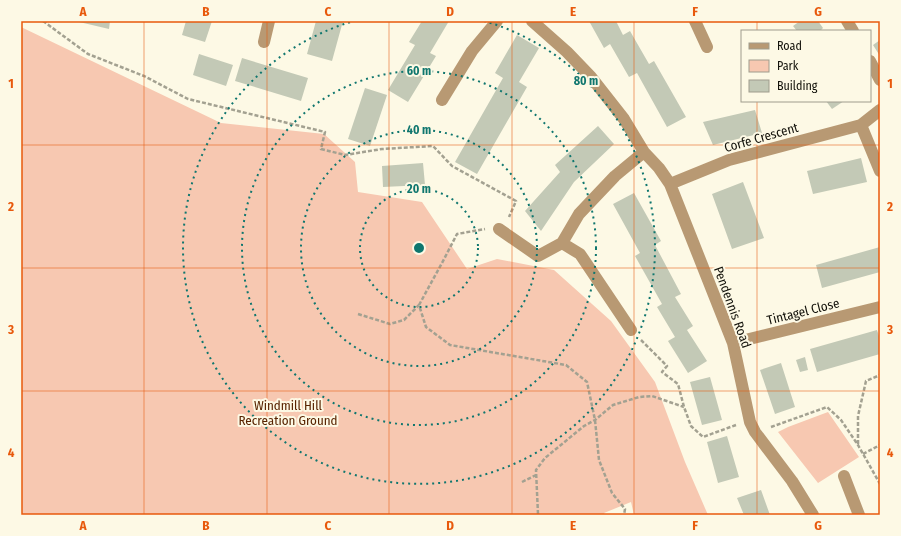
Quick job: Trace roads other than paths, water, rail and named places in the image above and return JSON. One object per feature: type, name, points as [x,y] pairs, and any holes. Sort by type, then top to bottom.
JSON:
[{"type":"street","points":[[264,42],[269,21]]},
{"type":"street","points":[[442,100],[472,51],[497,21]]},
{"type":"street","name":"Pendennis Road","points":[[532,21],[567,52],[591,77],[624,120],[644,152],[670,184],[733,343],[753,427],[792,481],[813,515]]},
{"type":"street","points":[[695,21],[707,47]]},
{"type":"street","points":[[847,21],[852,30]]},
{"type":"street","points":[[871,63],[880,80]]},
{"type":"street","name":"Corfe Crescent","points":[[670,184],[729,160],[861,125],[880,110]]},
{"type":"street","points":[[861,125],[880,171]]},
{"type":"street","points":[[499,229],[538,256],[562,244],[579,214],[615,176],[644,152]]},
{"type":"street","points":[[562,244],[580,254],[632,330]]},
{"type":"street","name":"Tintagel Close","points":[[733,343],[880,307]]},
{"type":"street","points":[[844,476],[859,515]]},
{"type":"park label","name":"Windmill Hill Recreation Ground","points":[[288,412]]}]
